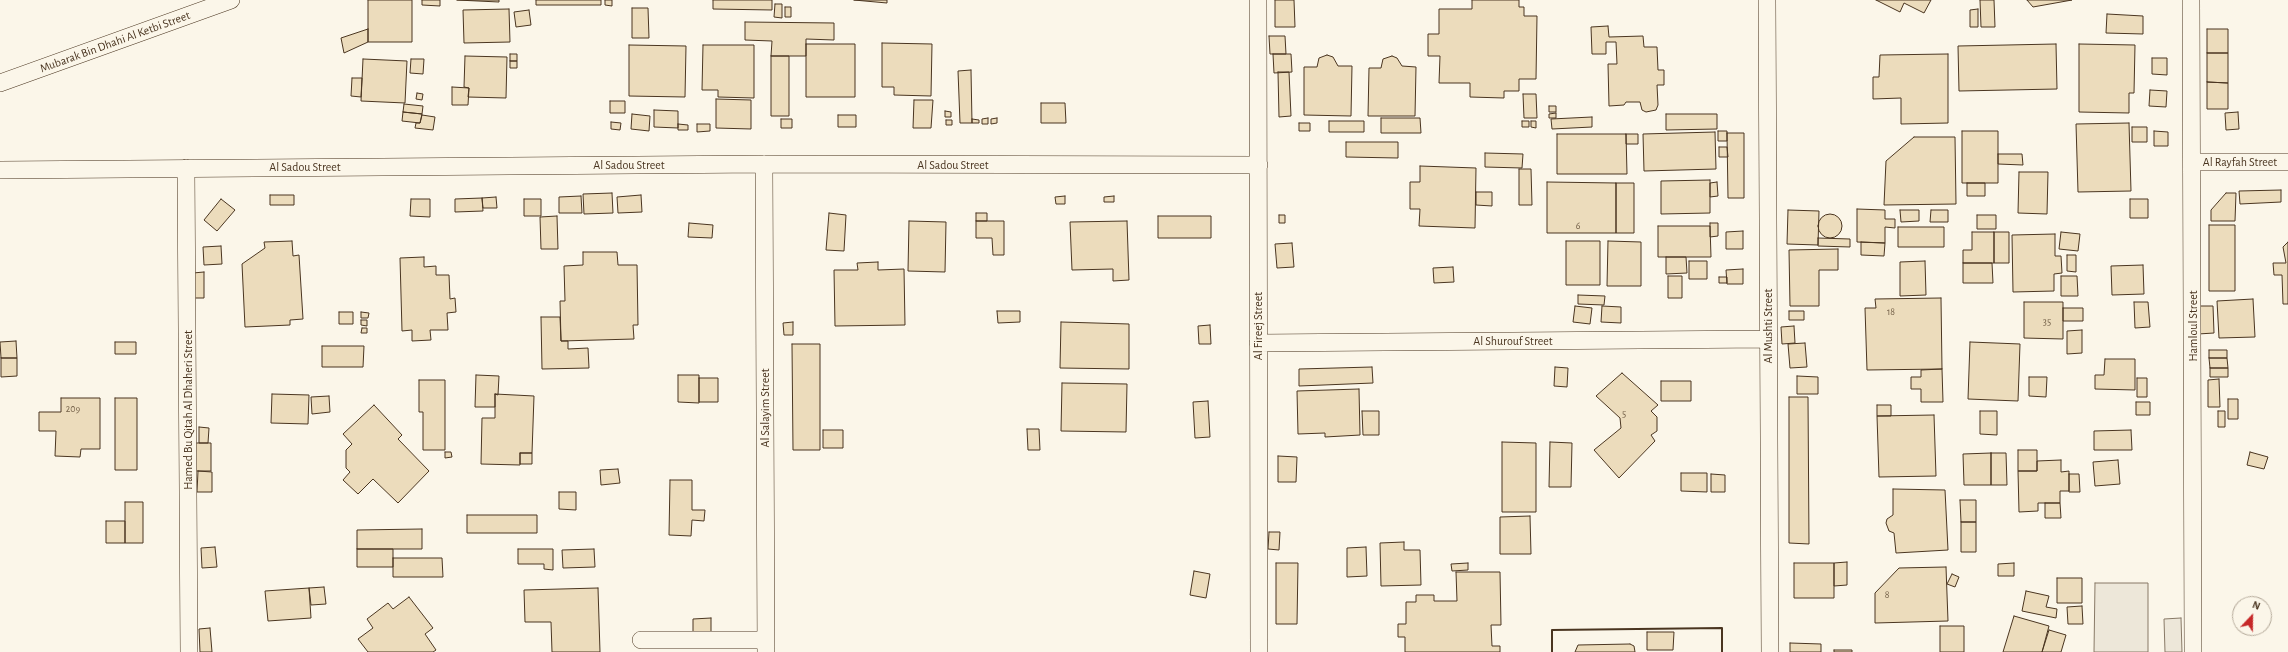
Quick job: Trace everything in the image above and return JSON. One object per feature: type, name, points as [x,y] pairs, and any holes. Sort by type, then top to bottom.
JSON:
[{"type":"street","name":"Mubarak Bin Dhahi Al Ketbi Street","points":[[0,83],[231,0]]},
{"type":"street","name":"Al Fireej Street","points":[[1258,0],[1259,652]]},
{"type":"street","name":"Al Mushti Street","points":[[1767,0],[1770,652]]},
{"type":"street","name":"Hamloul Street","points":[[2190,0],[2193,162],[2193,652]]},
{"type":"street","name":"Al Rayfah Street","points":[[2193,162],[2288,162]]},
{"type":"street","name":"Al Sadou Street","points":[[0,170],[764,164],[1259,165]]},
{"type":"street","name":"Al Salayim Street","points":[[764,164],[766,646]]},
{"type":"street","name":"Hamed Bu Qitah Al Dhaheri Street","points":[[186,168],[189,652]]},
{"type":"street","name":"Al Shurouf Street","points":[[1258,343],[1768,339]]},
{"type":"street","points":[[641,640],[694,646],[766,646]]},
{"type":"shaded area","points":[[2095,583],[2148,583],[2148,652],[2094,652]]},
{"type":"shaded area","points":[[2181,618],[2182,652],[2165,652],[2164,619]]},
{"type":"building","points":[[368,0],[412,0],[412,42],[368,42]]},
{"type":"building","points":[[422,0],[440,0],[440,6],[422,5]]},
{"type":"building","points":[[457,0],[499,0],[499,2]]},
{"type":"building","points":[[536,0],[601,0],[601,5],[536,5]]},
{"type":"building","points":[[605,0],[612,0],[612,6],[605,5]]},
{"type":"building","points":[[713,0],[772,0],[772,10],[713,9]]},
{"type":"building","points":[[854,0],[887,0],[887,3]]},
{"type":"building","points":[[1275,0],[1294,0],[1295,27],[1275,27]]},
{"type":"building","points":[[1472,0],[1519,0],[1519,7],[1524,7],[1524,16],[1537,16],[1536,79],[1519,79],[1519,91],[1504,91],[1504,98],[1470,97],[1470,83],[1439,83],[1440,56],[1428,56],[1428,34],[1439,34],[1439,9],[1472,9]]},
{"type":"building","points":[[1876,0],[1931,0],[1924,13],[1904,3],[1900,12]]},
{"type":"building","points":[[1980,0],[1994,0],[1995,27],[1981,27]]},
{"type":"building","points":[[2027,0],[2072,0],[2033,7]]},
{"type":"building","points":[[775,4],[782,4],[782,18],[774,17]]},
{"type":"building","points":[[785,7],[791,7],[791,17],[785,17]]},
{"type":"building","points":[[632,8],[648,8],[649,38],[632,38]]},
{"type":"building","points":[[509,9],[510,42],[464,43],[463,10]]},
{"type":"building","points":[[1978,9],[1978,27],[1970,27],[1970,10]]},
{"type":"building","points":[[529,10],[531,25],[516,27],[514,12]]},
{"type":"building","points":[[2107,14],[2143,16],[2143,34],[2106,33]]},
{"type":"building","points":[[745,22],[834,23],[834,40],[806,39],[806,56],[771,56],[772,41],[745,40]]},
{"type":"building","points":[[1608,26],[1609,37],[1643,36],[1644,47],[1657,47],[1658,70],[1664,70],[1664,85],[1657,85],[1658,105],[1656,110],[1646,112],[1642,110],[1640,102],[1626,102],[1624,105],[1609,106],[1608,64],[1617,64],[1616,42],[1606,42],[1606,54],[1592,54],[1591,27]]},
{"type":"building","points":[[368,29],[368,42],[344,53],[341,38]]},
{"type":"building","points":[[2207,29],[2228,29],[2228,53],[2207,53]]},
{"type":"building","points":[[1269,36],[1285,36],[1286,54],[1270,54]]},
{"type":"building","points":[[882,43],[932,44],[931,96],[894,95],[894,87],[882,87]]},
{"type":"building","points":[[806,44],[855,44],[855,97],[806,97]]},
{"type":"building","points":[[2056,44],[2057,89],[1959,91],[1958,46]]},
{"type":"building","points":[[2079,44],[2135,45],[2134,93],[2129,93],[2129,113],[2079,112]]},
{"type":"building","points":[[629,45],[686,46],[685,97],[629,96]]},
{"type":"building","points":[[703,45],[754,45],[754,98],[718,97],[718,90],[702,90]]},
{"type":"building","points":[[2207,53],[2228,53],[2228,83],[2207,82]]},
{"type":"building","points":[[510,54],[517,54],[517,61],[510,61]]},
{"type":"building","points":[[1273,54],[1291,54],[1292,72],[1274,73]]},
{"type":"building","points":[[1948,54],[1948,123],[1901,124],[1901,98],[1873,99],[1873,77],[1879,77],[1880,55]]},
{"type":"building","points":[[1327,55],[1333,57],[1338,66],[1352,66],[1351,116],[1304,115],[1304,67],[1317,67],[1319,58]]},
{"type":"building","points":[[465,56],[507,57],[506,98],[468,97],[469,88],[464,87]]},
{"type":"building","points":[[771,56],[789,56],[789,116],[771,116]]},
{"type":"building","points":[[1392,56],[1397,58],[1402,66],[1416,67],[1415,116],[1368,116],[1369,68],[1381,68],[1383,59]]},
{"type":"building","points":[[2152,58],[2167,58],[2167,75],[2152,74]]},
{"type":"building","points":[[363,59],[407,61],[405,103],[361,101]]},
{"type":"building","points":[[411,59],[424,59],[423,74],[410,73]]},
{"type":"building","points":[[510,61],[517,61],[517,68],[510,68]]},
{"type":"building","points":[[971,70],[972,123],[960,123],[958,71]]},
{"type":"building","points":[[1278,72],[1289,72],[1291,116],[1279,117]]},
{"type":"building","points":[[352,78],[362,78],[361,97],[351,96]]},
{"type":"building","points":[[2207,82],[2228,83],[2228,109],[2207,109]]},
{"type":"building","points":[[452,87],[469,88],[468,105],[452,105]]},
{"type":"building","points":[[2150,90],[2167,91],[2166,107],[2149,106]]},
{"type":"building","points":[[417,93],[423,94],[422,100],[416,99]]},
{"type":"building","points":[[1523,94],[1536,94],[1537,118],[1524,118]]},
{"type":"building","points":[[716,99],[751,100],[751,129],[716,128]]},
{"type":"building","points":[[914,100],[933,100],[931,128],[913,128]]},
{"type":"building","points":[[610,101],[625,101],[625,113],[610,113]]},
{"type":"building","points":[[1041,103],[1065,103],[1066,123],[1041,123]]},
{"type":"building","points":[[404,104],[423,106],[422,114],[403,112]]},
{"type":"building","points":[[1549,106],[1556,106],[1556,112],[1549,112]]},
{"type":"building","points":[[654,110],[678,111],[678,128],[654,127]]},
{"type":"building","points":[[945,111],[951,112],[951,117],[945,117]]},
{"type":"building","points":[[403,112],[422,114],[420,123],[402,121]]},
{"type":"building","points":[[2238,112],[2239,129],[2226,130],[2225,113]]},
{"type":"building","points":[[1556,113],[1556,118],[1549,118],[1549,114]]},
{"type":"building","points":[[632,114],[650,116],[649,131],[631,129]]},
{"type":"building","points":[[1666,114],[1717,114],[1717,129],[1666,130]]},
{"type":"building","points":[[422,115],[435,117],[433,130],[415,128],[416,123],[420,123]]},
{"type":"building","points":[[838,115],[856,115],[856,127],[838,127]]},
{"type":"building","points":[[1592,117],[1592,127],[1552,129],[1551,119]]},
{"type":"building","points":[[988,118],[988,124],[982,124],[982,119]]},
{"type":"building","points":[[997,118],[997,123],[991,124],[991,119]]},
{"type":"building","points":[[1381,118],[1420,118],[1421,133],[1381,133]]},
{"type":"building","points":[[781,119],[792,119],[792,128],[781,128]]},
{"type":"building","points":[[972,119],[979,120],[979,123],[972,123]]},
{"type":"building","points":[[946,120],[952,120],[952,125],[946,125]]},
{"type":"building","points":[[1329,121],[1364,121],[1364,132],[1329,132]]},
{"type":"building","points":[[1522,121],[1529,121],[1529,127],[1522,127]]},
{"type":"building","points":[[1531,121],[1536,121],[1536,128],[1531,127]]},
{"type":"building","points":[[611,122],[621,123],[620,130],[611,129]]},
{"type":"building","points":[[1299,123],[1310,123],[1310,131],[1299,131]]},
{"type":"building","points":[[2129,123],[2131,191],[2078,192],[2076,124]]},
{"type":"building","points":[[678,124],[688,125],[688,130],[678,130]]},
{"type":"building","points":[[697,124],[710,124],[710,131],[697,132]]},
{"type":"building","points":[[2132,127],[2147,127],[2147,142],[2132,142]]},
{"type":"building","points":[[1718,131],[1727,131],[1727,141],[1718,141]]},
{"type":"building","points":[[1962,131],[1998,131],[1998,183],[1962,183]]},
{"type":"building","points":[[2154,131],[2168,132],[2168,146],[2154,146]]},
{"type":"building","points":[[1715,132],[1716,169],[1644,171],[1643,134]]},
{"type":"building","points":[[1727,133],[1744,133],[1744,198],[1728,198]]},
{"type":"building","points":[[1557,134],[1626,134],[1627,174],[1557,174]]},
{"type":"building","points":[[1626,134],[1638,134],[1638,144],[1626,144]]},
{"type":"building","points":[[1914,137],[1955,137],[1956,204],[1884,205],[1886,161]]},
{"type":"building","points":[[1346,142],[1398,142],[1398,158],[1346,157]]},
{"type":"building","points":[[1719,147],[1727,147],[1728,157],[1719,157]]},
{"type":"building","points":[[1485,153],[1523,154],[1522,168],[1485,167]]},
{"type":"building","points":[[1998,154],[2022,154],[2023,165],[1998,164]]},
{"type":"building","points":[[1420,166],[1476,168],[1475,228],[1419,226],[1420,209],[1410,209],[1410,182],[1420,182]]},
{"type":"building","points":[[1519,169],[1531,169],[1532,205],[1519,205]]},
{"type":"building","points":[[2019,172],[2048,172],[2047,214],[2018,213]]},
{"type":"building","points":[[1710,180],[1710,213],[1661,214],[1661,181]]},
{"type":"building","points":[[1547,182],[1616,183],[1616,233],[1547,233]]},
{"type":"building","points":[[1717,182],[1718,196],[1710,197],[1710,183]]},
{"type":"building","points":[[1616,183],[1634,183],[1634,233],[1616,233]]},
{"type":"building","points":[[1967,183],[1985,183],[1985,196],[1967,196]]},
{"type":"building","points":[[2281,190],[2281,202],[2240,204],[2239,191]]},
{"type":"building","points":[[1476,192],[1492,192],[1492,206],[1476,205]]},
{"type":"building","points":[[612,193],[613,213],[584,214],[583,194]]},
{"type":"building","points":[[2226,193],[2236,193],[2235,221],[2211,221],[2211,210]]},
{"type":"building","points":[[270,195],[294,195],[294,205],[270,205]]},
{"type":"building","points":[[641,195],[642,212],[618,213],[617,197]]},
{"type":"building","points":[[581,196],[582,213],[559,213],[559,197]]},
{"type":"building","points":[[1065,196],[1065,204],[1056,204],[1055,197]]},
{"type":"building","points":[[1114,196],[1114,202],[1104,202],[1104,197]]},
{"type":"building","points":[[496,197],[497,208],[483,208],[482,198]]},
{"type":"building","points":[[482,198],[483,211],[455,212],[455,199]]},
{"type":"building","points":[[221,199],[235,210],[217,231],[204,220]]},
{"type":"building","points":[[411,199],[430,199],[430,217],[410,216]]},
{"type":"building","points":[[524,199],[541,199],[541,216],[524,216]]},
{"type":"building","points":[[2130,199],[2148,199],[2148,218],[2130,218]]},
{"type":"building","points":[[1857,209],[1885,210],[1885,219],[1895,219],[1895,228],[1885,227],[1885,243],[1857,242]]},
{"type":"building","points":[[1788,210],[1819,211],[1818,245],[1787,244]]},
{"type":"building","points":[[1900,210],[1919,210],[1919,221],[1901,222]]},
{"type":"building","points":[[1931,210],[1948,210],[1948,222],[1930,222]]},
{"type":"building","points":[[829,213],[846,215],[844,251],[826,250]]},
{"type":"building","points":[[976,213],[987,213],[987,221],[976,221]]},
{"type":"building","points":[[1830,214],[1835,215],[1841,221],[1841,231],[1835,237],[1830,238],[1825,237],[1819,231],[1818,226],[1819,221],[1825,215]]},
{"type":"building","points":[[1279,215],[1285,215],[1285,223],[1279,223]]},
{"type":"building","points":[[1977,215],[1996,215],[1996,229],[1977,229]]},
{"type":"building","points":[[557,216],[558,249],[541,249],[540,217]]},
{"type":"building","points":[[1158,216],[1211,216],[1211,238],[1158,238]]},
{"type":"building","points":[[909,221],[946,222],[945,272],[908,271]]},
{"type":"building","points":[[976,221],[1004,221],[1004,255],[993,255],[992,238],[976,238]]},
{"type":"building","points":[[1127,221],[1129,280],[1113,281],[1113,269],[1072,270],[1070,222]]},
{"type":"building","points":[[689,223],[713,225],[712,238],[688,237]]},
{"type":"building","points":[[1710,223],[1718,223],[1718,236],[1710,237]]},
{"type":"building","points":[[2209,225],[2235,225],[2235,291],[2209,291]]},
{"type":"building","points":[[1658,226],[1710,226],[1711,257],[1658,257]]},
{"type":"building","points":[[1898,227],[1944,227],[1944,247],[1898,247]]},
{"type":"building","points":[[1743,231],[1743,249],[1726,249],[1726,232]]},
{"type":"building","points":[[1972,232],[1994,232],[1994,263],[1963,263],[1963,250],[1972,250]]},
{"type":"building","points":[[1994,232],[2009,232],[2009,263],[1994,263]]},
{"type":"building","points":[[2061,232],[2080,234],[2078,251],[2059,249]]},
{"type":"building","points":[[2055,234],[2055,256],[2061,256],[2062,273],[2054,274],[2054,291],[2013,292],[2012,235]]},
{"type":"building","points":[[1818,238],[1850,239],[1850,247],[1818,246]]},
{"type":"building","points":[[292,241],[293,256],[299,255],[303,319],[290,320],[290,325],[245,327],[242,264],[265,248],[264,242]]},
{"type":"building","points":[[1566,241],[1600,241],[1600,285],[1566,285]]},
{"type":"building","points":[[1608,241],[1641,242],[1641,286],[1607,286]]},
{"type":"building","points":[[1861,242],[1885,243],[1884,256],[1861,255]]},
{"type":"building","points":[[2288,242],[2288,304],[2283,304],[2282,275],[2274,275],[2273,263],[2286,263],[2283,247]]},
{"type":"building","points":[[1292,243],[1294,267],[1277,268],[1275,244]]},
{"type":"building","points":[[221,246],[222,264],[204,265],[203,247]]},
{"type":"building","points":[[1838,249],[1838,270],[1819,270],[1819,306],[1790,306],[1789,250]]},
{"type":"building","points":[[583,252],[617,252],[618,265],[637,265],[638,325],[633,325],[634,339],[561,341],[560,301],[565,301],[564,266],[583,265]]},
{"type":"building","points":[[2067,255],[2076,255],[2076,272],[2067,271]]},
{"type":"building","points":[[424,257],[424,267],[436,266],[436,275],[449,275],[450,299],[455,298],[456,312],[447,313],[448,330],[430,330],[431,340],[412,341],[412,330],[402,331],[400,258]]},
{"type":"building","points":[[1666,257],[1686,257],[1687,273],[1666,274]]},
{"type":"building","points":[[1689,261],[1707,261],[1707,279],[1689,279]]},
{"type":"building","points":[[1925,261],[1926,295],[1900,296],[1900,262]]},
{"type":"building","points":[[878,262],[878,270],[904,269],[905,325],[835,326],[834,270],[858,270],[857,263]]},
{"type":"building","points":[[1963,263],[1992,263],[1993,283],[1963,283]]},
{"type":"building","points":[[2143,265],[2144,294],[2112,295],[2111,266]]},
{"type":"building","points":[[1453,267],[1454,282],[1434,283],[1433,268]]},
{"type":"building","points":[[1743,269],[1743,284],[1727,284],[1726,270]]},
{"type":"building","points":[[204,272],[204,298],[193,298],[193,273]]},
{"type":"building","points":[[1668,276],[1682,276],[1682,298],[1668,298]]},
{"type":"building","points":[[2061,276],[2077,276],[2078,296],[2061,296]]},
{"type":"building","points":[[1719,277],[1727,277],[1727,283],[1719,283]]},
{"type":"building","points":[[1578,295],[1605,296],[1604,305],[1578,304]]},
{"type":"building","points":[[1941,298],[1942,369],[1867,370],[1865,308],[1876,308],[1875,299]]},
{"type":"building","points":[[2253,299],[2255,337],[2219,338],[2217,301]]},
{"type":"building","points":[[2024,302],[2063,302],[2063,339],[2024,338]]},
{"type":"building","points":[[2134,302],[2148,302],[2150,327],[2135,328]]},
{"type":"building","points":[[1575,306],[1592,308],[1590,324],[1573,322]]},
{"type":"building","points":[[1602,306],[1621,307],[1621,323],[1601,322]]},
{"type":"building","points":[[2197,306],[2213,306],[2214,333],[2198,334]]},
{"type":"building","points":[[2063,308],[2083,308],[2083,321],[2063,321]]},
{"type":"building","points":[[997,311],[1020,311],[1020,322],[998,323]]},
{"type":"building","points":[[1789,311],[1804,311],[1804,320],[1789,320]]},
{"type":"building","points":[[339,312],[353,312],[353,324],[339,324]]},
{"type":"building","points":[[361,312],[369,313],[368,318],[361,318]]},
{"type":"building","points":[[541,317],[560,317],[561,341],[568,341],[568,349],[588,348],[589,368],[542,369]]},
{"type":"building","points":[[361,320],[367,320],[367,326],[361,325]]},
{"type":"building","points":[[793,322],[793,335],[784,335],[783,323]]},
{"type":"building","points":[[1061,322],[1129,324],[1129,369],[1060,368]]},
{"type":"building","points":[[1210,325],[1211,344],[1199,344],[1198,326]]},
{"type":"building","points":[[1794,326],[1795,343],[1782,344],[1781,327]]},
{"type":"building","points":[[362,328],[367,328],[367,333],[361,333]]},
{"type":"building","points":[[2082,330],[2082,353],[2067,354],[2067,331]]},
{"type":"building","points":[[16,341],[17,358],[1,358],[0,342]]},
{"type":"building","points":[[115,342],[136,342],[136,354],[115,354]]},
{"type":"building","points":[[1970,342],[2020,344],[2018,401],[1968,399]]},
{"type":"building","points":[[1805,343],[1807,367],[1790,368],[1788,344]]},
{"type":"building","points":[[792,344],[820,344],[820,450],[793,450]]},
{"type":"building","points":[[322,346],[364,346],[363,367],[322,367]]},
{"type":"building","points":[[2209,350],[2227,350],[2227,358],[2209,358]]},
{"type":"building","points":[[1,358],[17,358],[17,376],[1,377]]},
{"type":"building","points":[[2209,358],[2227,358],[2228,368],[2210,368]]},
{"type":"building","points":[[2105,359],[2135,359],[2135,390],[2095,389],[2095,375],[2104,375]]},
{"type":"building","points":[[1372,367],[1373,383],[1299,386],[1299,369]]},
{"type":"building","points":[[1555,367],[1568,368],[1567,387],[1554,386]]},
{"type":"building","points":[[2210,368],[2228,368],[2228,377],[2210,377]]},
{"type":"building","points":[[1942,369],[1943,402],[1921,402],[1921,389],[1911,389],[1911,377],[1921,377],[1921,370]]},
{"type":"building","points":[[1622,373],[1658,405],[1651,411],[1657,417],[1657,431],[1651,435],[1655,441],[1619,478],[1594,450],[1621,428],[1620,418],[1596,396]]},
{"type":"building","points":[[476,375],[499,376],[498,395],[495,394],[495,407],[475,407]]},
{"type":"building","points":[[678,375],[699,375],[699,403],[678,402]]},
{"type":"building","points":[[1797,376],[1818,377],[1818,394],[1797,394]]},
{"type":"building","points":[[2029,377],[2047,377],[2046,397],[2029,396]]},
{"type":"building","points":[[699,378],[718,378],[718,402],[699,402]]},
{"type":"building","points":[[2137,378],[2147,378],[2147,397],[2137,397]]},
{"type":"building","points":[[2219,379],[2220,407],[2208,407],[2208,380]]},
{"type":"building","points":[[419,380],[445,380],[445,450],[423,450],[423,412],[419,412]]},
{"type":"building","points":[[1661,381],[1691,381],[1691,401],[1661,401]]},
{"type":"building","points":[[1062,383],[1127,384],[1126,432],[1061,431]]},
{"type":"building","points":[[1359,389],[1360,435],[1325,437],[1325,433],[1298,434],[1297,391]]},
{"type":"building","points":[[272,394],[309,395],[308,424],[271,423]]},
{"type":"building","points":[[495,394],[534,396],[532,453],[520,453],[520,465],[481,464],[482,418],[495,418]]},
{"type":"building","points":[[329,396],[330,412],[312,414],[311,397]]},
{"type":"building","points":[[1789,397],[1808,397],[1809,544],[1789,543]]},
{"type":"building","points":[[61,398],[100,398],[100,449],[81,449],[80,457],[55,456],[56,431],[39,431],[39,412],[61,412]]},
{"type":"building","points":[[115,398],[137,398],[137,470],[115,470]]},
{"type":"building","points":[[2228,399],[2238,399],[2238,419],[2228,419]]},
{"type":"building","points":[[1208,401],[1210,437],[1195,438],[1193,402]]},
{"type":"building","points":[[2136,402],[2150,402],[2150,415],[2136,415]]},
{"type":"building","points":[[374,405],[402,435],[398,439],[429,471],[398,503],[373,479],[358,494],[343,480],[350,472],[346,468],[346,450],[352,444],[343,434]]},
{"type":"building","points":[[1877,405],[1891,405],[1891,416],[1877,416]]},
{"type":"building","points":[[1362,411],[1379,411],[1379,435],[1363,435]]},
{"type":"building","points":[[1980,411],[1997,411],[1997,435],[1980,434]]},
{"type":"building","points":[[2218,411],[2225,411],[2225,427],[2218,427]]},
{"type":"building","points":[[1934,415],[1936,476],[1879,477],[1877,416]]},
{"type":"building","points":[[199,427],[209,428],[208,443],[199,443]]},
{"type":"building","points":[[1027,429],[1039,429],[1040,450],[1028,450]]},
{"type":"building","points":[[823,430],[843,430],[843,448],[823,448]]},
{"type":"building","points":[[2131,430],[2132,450],[2094,450],[2094,431]]},
{"type":"building","points":[[1502,442],[1536,443],[1536,512],[1502,512]]},
{"type":"building","points":[[1550,442],[1572,443],[1571,487],[1549,487]]},
{"type":"building","points":[[195,443],[211,443],[211,471],[194,471]]},
{"type":"building","points":[[2018,450],[2037,450],[2037,471],[2018,471]]},
{"type":"building","points":[[445,452],[451,452],[452,457],[445,458]]},
{"type":"building","points":[[2250,452],[2268,457],[2264,469],[2247,465]]},
{"type":"building","points":[[520,453],[532,453],[532,464],[520,464]]},
{"type":"building","points":[[1991,453],[2006,453],[2007,485],[1991,485]]},
{"type":"building","points":[[1991,453],[1991,485],[1964,485],[1963,454]]},
{"type":"building","points":[[1278,456],[1297,457],[1296,482],[1278,482]]},
{"type":"building","points":[[2061,460],[2061,472],[2069,471],[2069,491],[2060,491],[2060,503],[2038,503],[2038,511],[2019,512],[2018,471],[2037,471],[2037,461]]},
{"type":"building","points":[[2118,460],[2120,484],[2095,486],[2093,462]]},
{"type":"building","points":[[618,469],[620,483],[601,485],[600,470]]},
{"type":"building","points":[[198,471],[212,472],[212,492],[197,492]]},
{"type":"building","points":[[1681,473],[1707,473],[1707,492],[1681,491]]},
{"type":"building","points":[[1711,474],[1725,475],[1725,492],[1711,492]]},
{"type":"building","points":[[2069,474],[2079,474],[2080,492],[2069,492]]},
{"type":"building","points":[[670,480],[692,480],[692,510],[705,510],[704,521],[692,520],[691,536],[669,535]]},
{"type":"building","points":[[1893,489],[1945,490],[1948,550],[1896,553],[1894,533],[1889,531],[1886,523],[1887,519],[1893,515]]},
{"type":"building","points":[[559,492],[576,492],[576,510],[559,509]]},
{"type":"building","points":[[1960,500],[1976,500],[1976,522],[1961,522]]},
{"type":"building","points":[[125,502],[143,502],[143,543],[125,543]]},
{"type":"building","points":[[2045,503],[2060,503],[2061,518],[2045,518]]},
{"type":"building","points":[[467,515],[537,515],[537,533],[467,533]]},
{"type":"building","points":[[1530,516],[1531,554],[1500,554],[1500,517]]},
{"type":"building","points":[[106,521],[125,521],[125,543],[106,543]]},
{"type":"building","points":[[1961,522],[1976,522],[1976,552],[1961,552]]},
{"type":"building","points":[[422,529],[422,549],[357,549],[357,530]]},
{"type":"building","points":[[1269,532],[1280,532],[1279,550],[1268,549]]},
{"type":"building","points":[[1404,542],[1404,550],[1420,550],[1421,585],[1381,586],[1380,543]]},
{"type":"building","points":[[215,547],[217,567],[202,568],[201,548]]},
{"type":"building","points":[[1366,547],[1367,576],[1347,577],[1347,548]]},
{"type":"building","points":[[357,549],[393,549],[393,567],[357,567]]},
{"type":"building","points":[[518,549],[553,549],[553,570],[544,569],[544,564],[518,564]]},
{"type":"building","points":[[594,549],[595,567],[563,568],[562,550]]},
{"type":"building","points":[[393,558],[442,558],[443,577],[393,577]]},
{"type":"building","points":[[1847,562],[1847,585],[1834,586],[1834,563]]},
{"type":"building","points":[[1276,563],[1298,563],[1297,624],[1276,624]]},
{"type":"building","points":[[1468,563],[1468,570],[1452,571],[1451,564]]},
{"type":"building","points":[[1794,563],[1834,563],[1834,598],[1794,598]]},
{"type":"building","points":[[2014,563],[2014,576],[1998,576],[1998,564]]},
{"type":"building","points":[[1946,567],[1948,621],[1875,623],[1875,593],[1899,568]]},
{"type":"building","points":[[1194,571],[1210,574],[1206,598],[1190,595]]},
{"type":"building","points":[[1456,572],[1500,572],[1501,625],[1491,625],[1492,646],[1500,646],[1500,652],[1405,652],[1405,637],[1398,637],[1398,624],[1406,624],[1406,602],[1416,602],[1416,595],[1434,595],[1434,601],[1457,601]]},
{"type":"building","points":[[1952,574],[1959,577],[1955,587],[1947,584]]},
{"type":"building","points":[[2057,578],[2082,578],[2082,603],[2057,603]]},
{"type":"building","points":[[324,587],[326,604],[311,605],[309,588]]},
{"type":"building","points":[[309,588],[311,618],[268,621],[265,591]]},
{"type":"building","points":[[598,588],[600,652],[552,652],[551,622],[525,622],[524,590]]},
{"type":"building","points":[[2026,591],[2049,596],[2046,607],[2057,609],[2056,618],[2022,611]]},
{"type":"building","points":[[409,597],[433,628],[425,634],[436,650],[433,652],[368,652],[358,639],[373,628],[367,619],[388,603],[393,609]]},
{"type":"building","points":[[2082,606],[2083,624],[2068,624],[2067,607]]},
{"type":"building","points":[[2014,616],[2049,626],[2042,652],[2003,652]]},
{"type":"building","points":[[711,618],[711,633],[693,633],[693,619]]},
{"type":"building","points":[[1940,626],[1964,626],[1964,652],[1940,652]]},
{"type":"building","points":[[210,628],[212,652],[200,652],[199,629]]},
{"type":"building","points":[[2049,630],[2066,635],[2061,652],[2042,652]]},
{"type":"building","points":[[1647,632],[1674,632],[1673,650],[1647,650]]},
{"type":"building","points":[[1790,643],[1821,644],[1821,652],[1790,652]]},
{"type":"building","points":[[1630,644],[1634,646],[1635,652],[1575,652],[1578,645]]},
{"type":"building","points":[[1834,650],[1852,650],[1852,652],[1834,652]]},
{"type":"wall","points":[[1552,652],[1552,630],[1722,628],[1722,652]]}]
